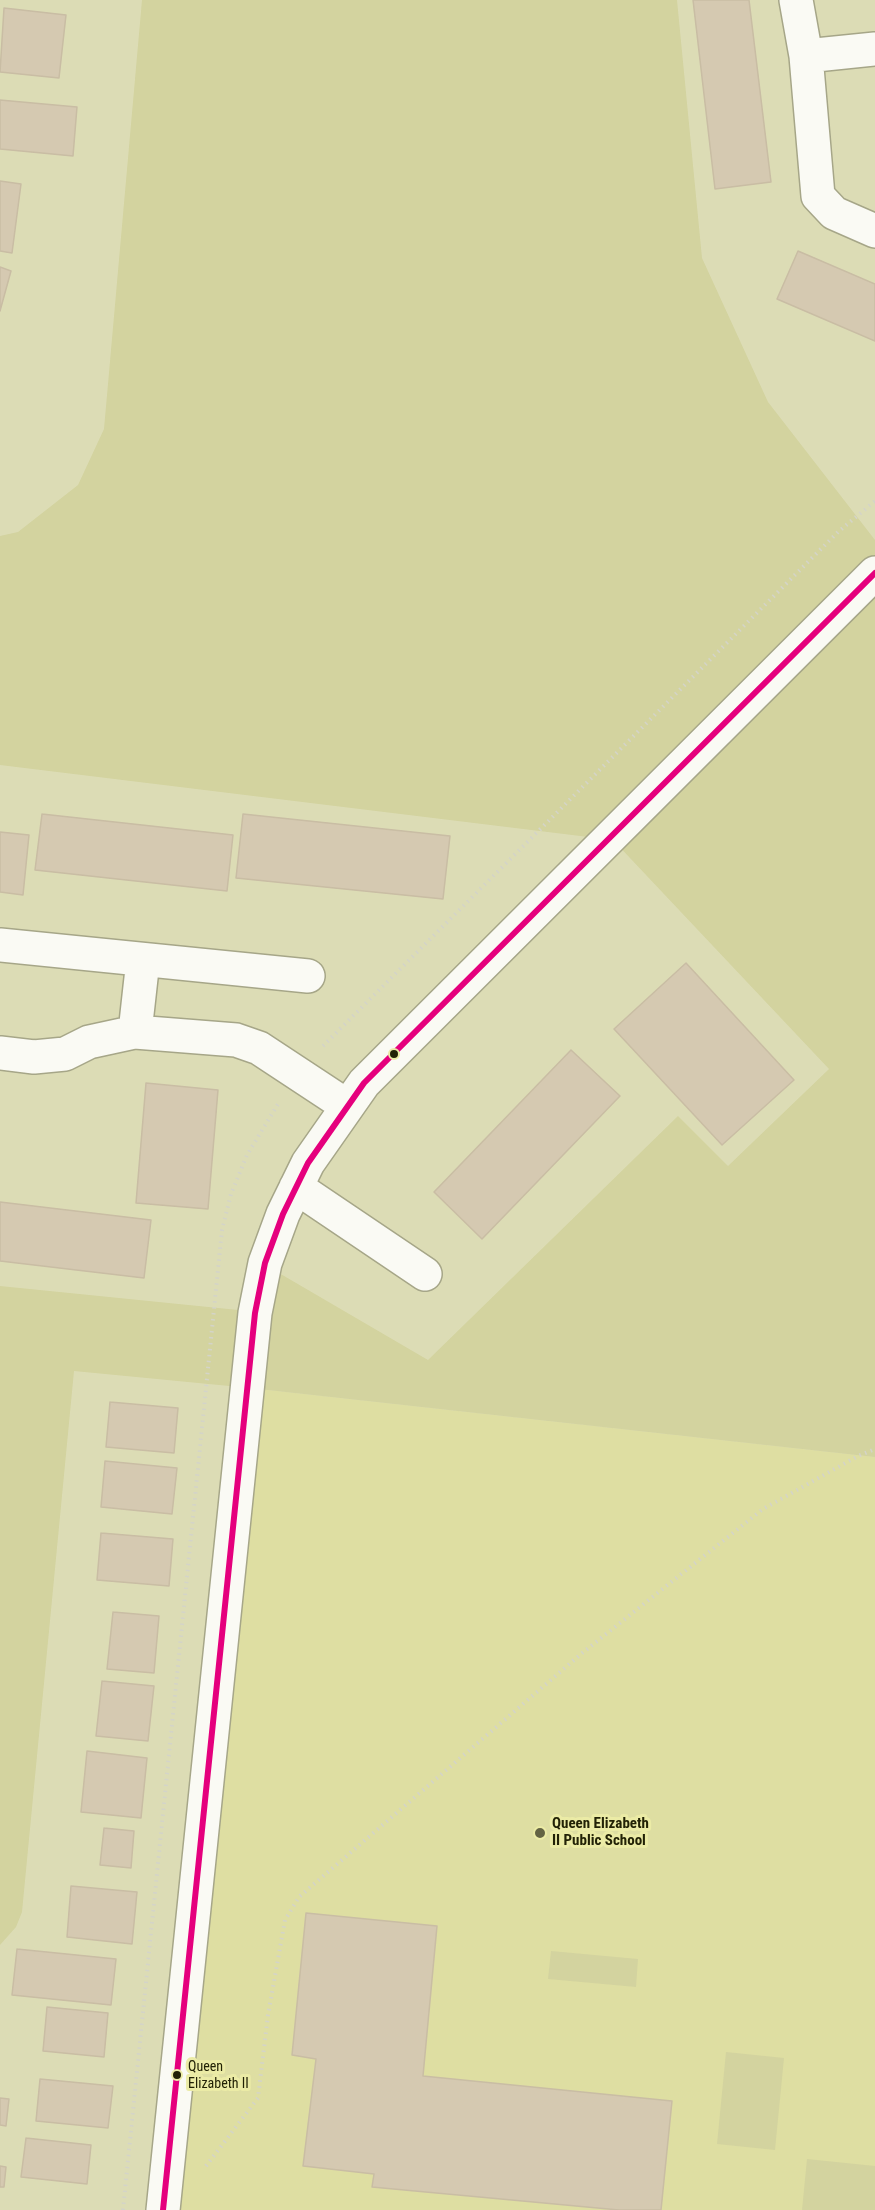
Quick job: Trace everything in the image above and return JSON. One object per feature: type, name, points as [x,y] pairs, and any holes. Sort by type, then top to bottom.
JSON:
[{"type":"street","points":[[796,0],[806,56],[818,196],[834,213],[875,231]]},
{"type":"street","points":[[806,56],[875,49]]},
{"type":"street","points":[[163,2210],[255,1313],[265,1263],[283,1214],[308,1163],[347,1106],[372,1075],[875,573]]},
{"type":"street","points":[[0,945],[308,976]]},
{"type":"street","points":[[135,1032],[143,960]]},
{"type":"street","points":[[0,1053],[34,1057],[65,1054],[89,1042],[135,1032],[236,1040],[259,1048],[347,1106]]},
{"type":"street","points":[[296,1187],[425,1274]]},
{"type":"path","points":[[123,2210],[222,1230],[231,1194],[247,1155],[267,1119],[298,1074],[320,1048],[838,532],[875,501]]},
{"type":"path","points":[[206,2164],[258,2098],[268,2015],[285,1920],[299,1897],[581,1653],[763,1509],[858,1456],[875,1449]]},
{"type":"shaded area","points":[[142,0],[677,0],[702,258],[768,402],[875,540],[875,1457],[250,1388],[74,1371],[22,1912],[16,1927],[0,1945],[0,1286],[258,1312],[267,1266],[428,1360],[678,1116],[728,1166],[829,1069],[613,840],[0,765],[0,536],[18,532],[78,485],[104,429]]},
{"type":"shaded area","name":"Queen Elizabeth II Public School","points":[[250,1388],[875,1457],[875,2210],[166,2210]]},
{"type":"shaded area","points":[[551,1951],[638,1959],[636,1987],[548,1979]]},
{"type":"shaded area","points":[[726,2052],[784,2058],[775,2150],[717,2144]]},
{"type":"shaded area","points":[[807,2159],[875,2166],[875,2210],[802,2210]]},
{"type":"building","points":[[693,0],[749,0],[771,182],[715,189]]},
{"type":"building","points":[[4,8],[66,15],[59,78],[0,72]]},
{"type":"building","points":[[0,100],[77,107],[73,156],[0,149]]},
{"type":"building","points":[[0,181],[21,184],[12,253],[0,251]]},
{"type":"building","points":[[798,251],[875,284],[875,341],[777,299]]},
{"type":"building","points":[[0,267],[11,271],[0,311]]},
{"type":"building","points":[[42,814],[233,835],[227,891],[35,870]]},
{"type":"building","points":[[243,814],[450,836],[443,899],[236,878]]},
{"type":"building","points":[[0,832],[29,835],[23,895],[0,892]]},
{"type":"building","points":[[686,963],[794,1080],[722,1145],[614,1029]]},
{"type":"building","points":[[571,1050],[620,1096],[482,1239],[434,1192]]},
{"type":"building","points":[[146,1083],[218,1090],[208,1209],[136,1203]]},
{"type":"building","points":[[0,1202],[151,1220],[144,1278],[0,1261]]},
{"type":"building","points":[[110,1402],[178,1408],[174,1453],[106,1447]]},
{"type":"building","points":[[105,1461],[177,1468],[172,1514],[101,1507]]},
{"type":"building","points":[[101,1533],[173,1539],[169,1586],[97,1580]]},
{"type":"building","points":[[113,1612],[159,1616],[154,1673],[107,1669]]},
{"type":"building","points":[[102,1681],[154,1686],[148,1741],[96,1736]]},
{"type":"building","points":[[87,1751],[147,1758],[141,1818],[81,1812]]},
{"type":"building","points":[[104,1828],[134,1831],[131,1868],[100,1865]]},
{"type":"building","points":[[71,1886],[137,1892],[132,1944],[67,1937]]},
{"type":"building","points":[[306,1913],[437,1926],[423,2076],[672,2101],[661,2210],[619,2210],[372,2187],[374,2174],[303,2166],[316,2059],[292,2055]]},
{"type":"building","points":[[17,1949],[116,1959],[111,2005],[12,1995]]},
{"type":"building","points":[[47,2007],[108,2013],[104,2057],[43,2051]]},
{"type":"building","points":[[40,2079],[113,2086],[108,2128],[36,2121]]},
{"type":"building","points":[[0,2098],[9,2099],[6,2126],[0,2125]]},
{"type":"building","points":[[26,2138],[91,2145],[87,2184],[21,2177]]},
{"type":"building","points":[[0,2166],[6,2167],[4,2187],[0,2187]]},
{"type":"transit line","points":[[163,2210],[255,1313],[265,1263],[283,1214],[308,1163],[364,1083],[875,573]]},
{"type":"place","name":"Queen Elizabeth II Public School","points":[[540,1833]]},
{"type":"place","name":"Queen Elizabeth II","points":[[177,2075]]}]
